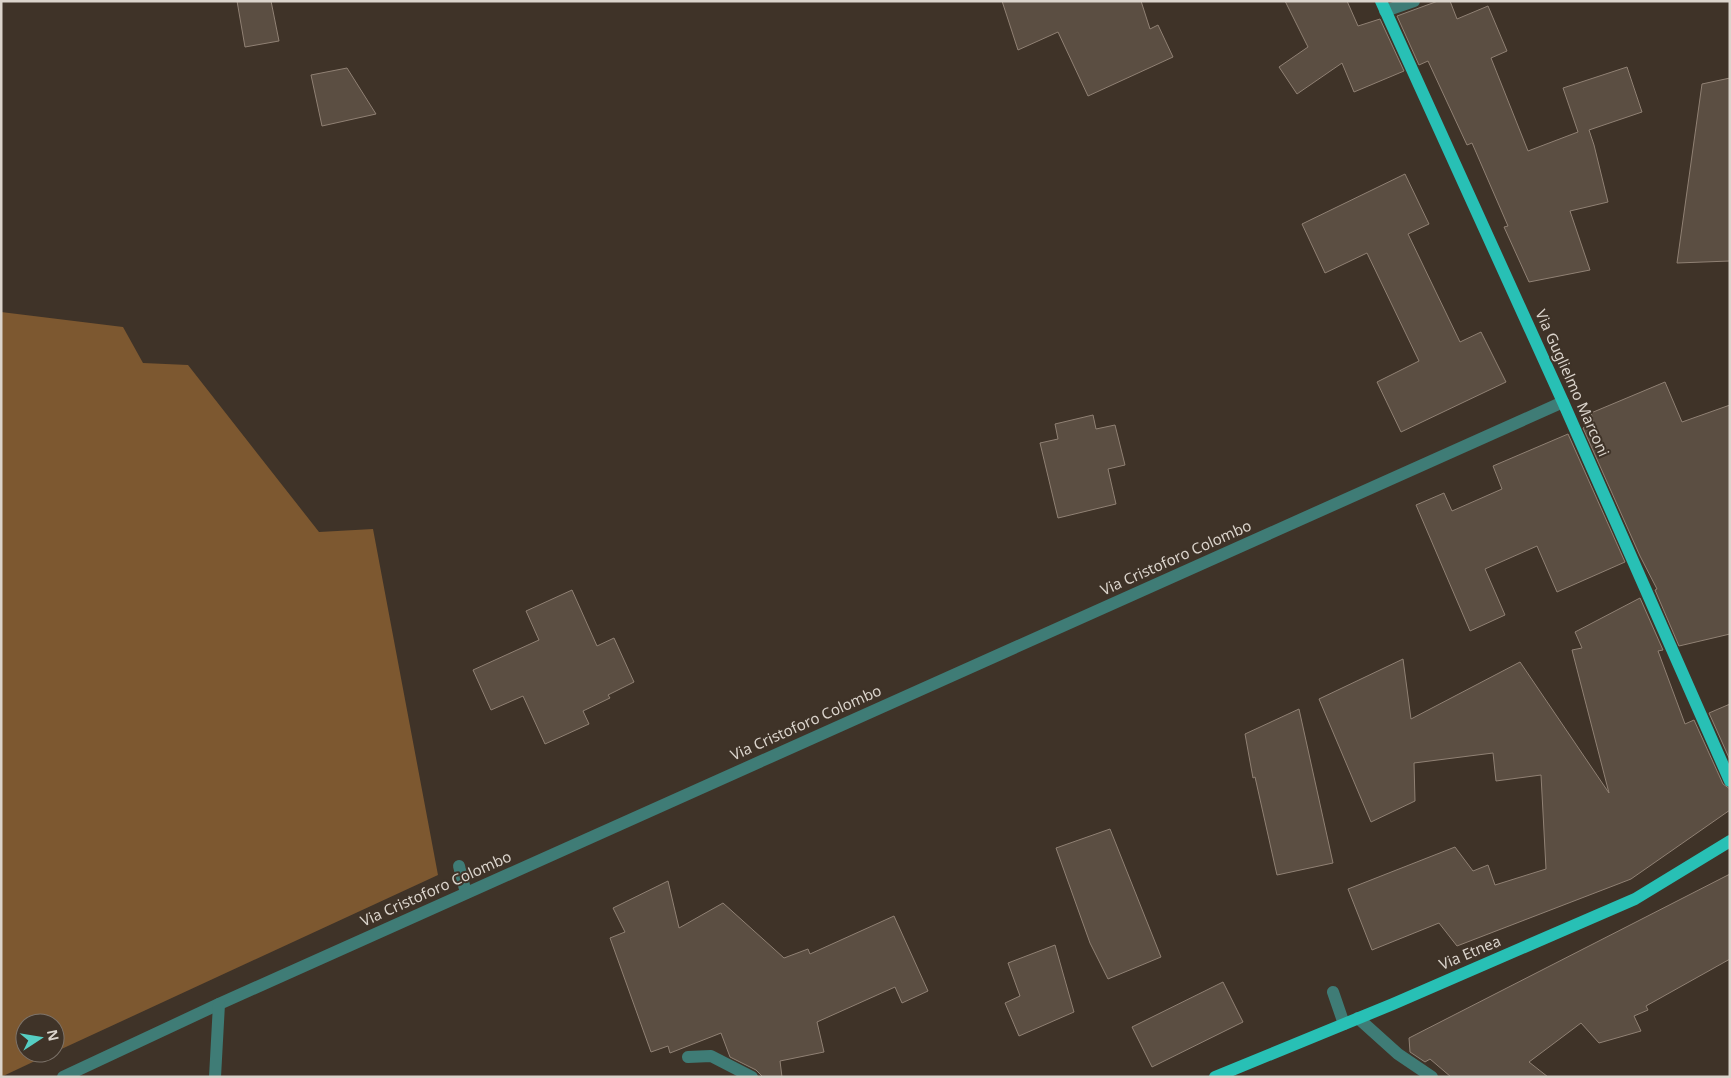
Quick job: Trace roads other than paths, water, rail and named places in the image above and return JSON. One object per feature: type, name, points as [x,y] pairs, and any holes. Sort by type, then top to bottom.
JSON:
[{"type":"main road","name":"Via Guglielmo Marconi","points":[[1383,6],[1563,402],[1730,781]]},
{"type":"main road","name":"Via Etnea","points":[[1215,1077],[1344,1024],[1635,899],[1730,841]]},
{"type":"street","points":[[1383,6],[1414,1]]},
{"type":"street","name":"Via Cristoforo Colombo","points":[[63,1077],[466,893],[1563,402]]},
{"type":"street","points":[[459,866],[466,893]]},
{"type":"street","points":[[1333,992],[1344,1024]]},
{"type":"street","points":[[215,1077],[220,1004]]},
{"type":"street","points":[[1358,1018],[1398,1054],[1432,1077]]},
{"type":"street","points":[[688,1057],[711,1056],[752,1077]]}]
